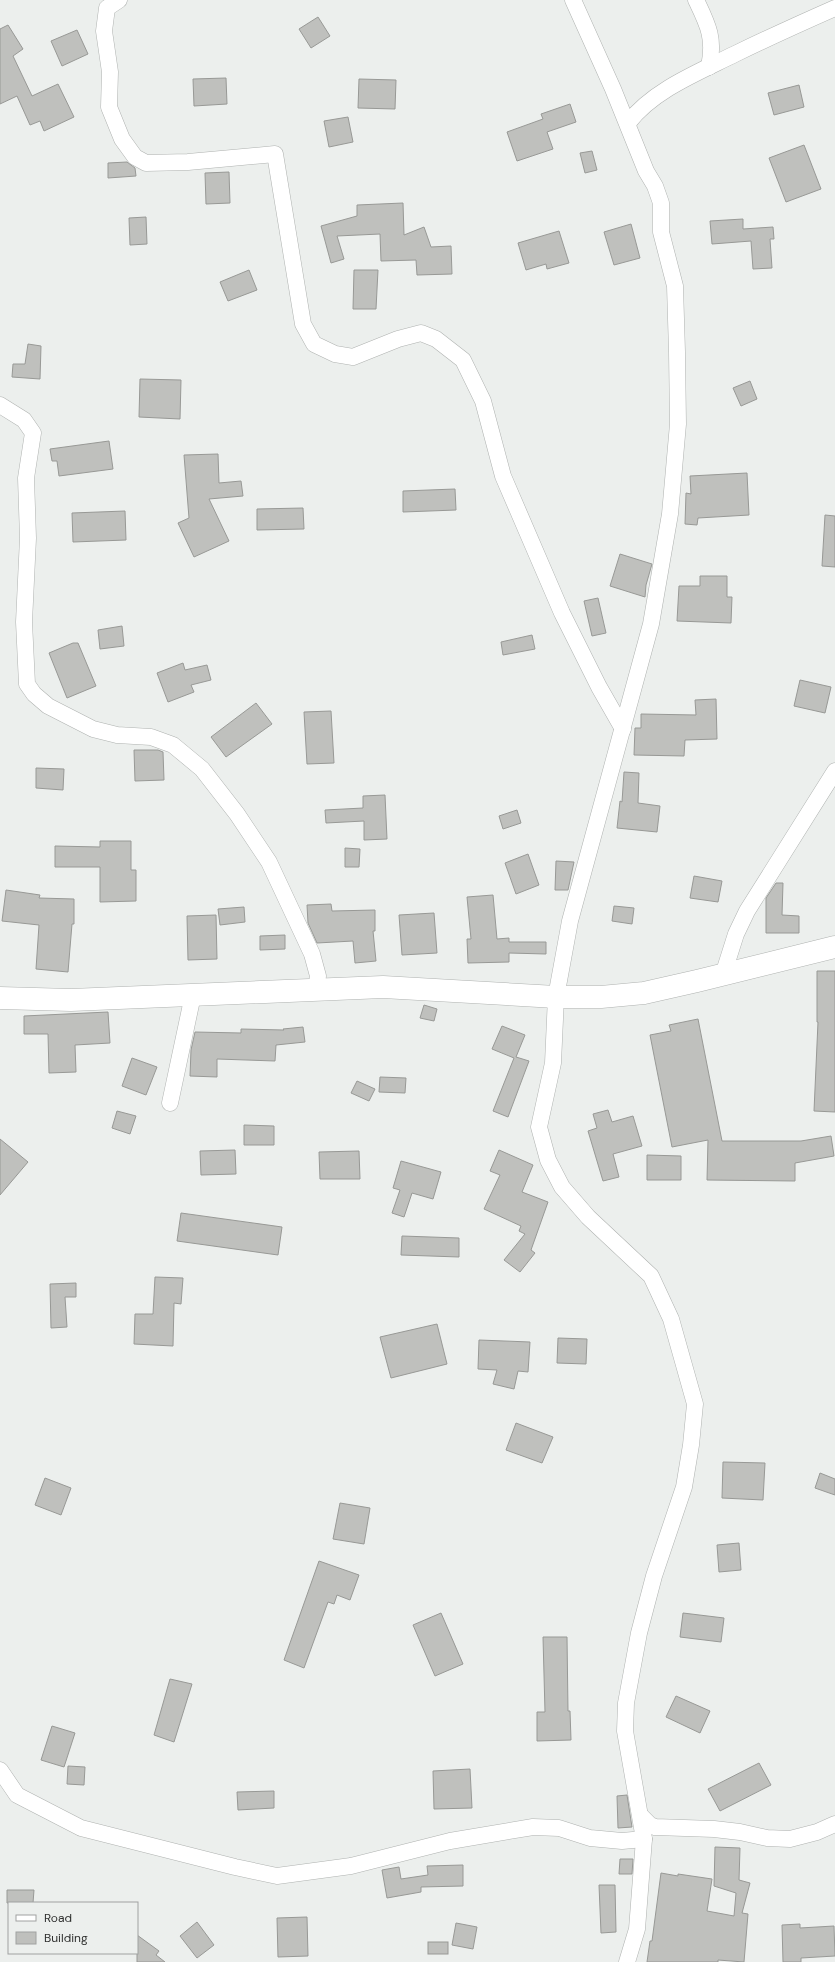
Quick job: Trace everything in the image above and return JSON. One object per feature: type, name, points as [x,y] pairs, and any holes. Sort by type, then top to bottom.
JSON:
[{"type":"main road","points":[[0,998],[71,1000],[383,987],[556,997],[601,997],[644,992],[723,975],[835,947]]},
{"type":"street","points":[[119,0],[107,8],[104,31],[110,72],[109,106],[122,139],[135,157],[146,163],[275,154],[302,324],[314,344],[335,354],[353,357],[398,339],[422,333],[436,339],[463,360],[483,401],[502,476],[562,612],[599,687],[622,729]]},
{"type":"street","points":[[573,0],[628,123],[646,172],[661,203],[661,232],[675,286],[678,424],[670,514],[651,624],[570,921],[556,997],[553,1063],[539,1127],[548,1160],[562,1187],[588,1217],[651,1276],[671,1319],[695,1404],[691,1445],[684,1487],[654,1576],[639,1633],[626,1703],[625,1731],[644,1839],[637,1929],[627,1962]]},
{"type":"street","points":[[696,0],[712,37],[710,67]]},
{"type":"street","points":[[628,123],[648,103],[664,92],[710,67],[835,8]]},
{"type":"street","points":[[0,405],[24,420],[33,433],[26,478],[28,538],[24,622],[27,684],[34,694],[48,706],[86,725],[117,735],[151,737],[173,745],[202,769],[237,814],[270,862],[312,954],[318,976],[316,989]]},
{"type":"street","points":[[723,975],[736,934],[747,911],[835,771]]},
{"type":"street","points":[[170,1103],[193,995]]},
{"type":"street","points":[[0,1770],[17,1795],[81,1828],[278,1876],[351,1866],[450,1841],[533,1827],[558,1828],[590,1838],[622,1841],[644,1839]]},
{"type":"street","points":[[641,1816],[655,1828],[714,1829],[778,1839],[802,1837],[835,1824]]},
{"type":"building","points":[[318,17],[330,36],[311,48],[299,29]]},
{"type":"building","points":[[8,25],[23,49],[13,56],[32,96],[58,84],[74,117],[44,131],[40,121],[30,125],[17,96],[0,104],[0,29]]},
{"type":"building","points":[[77,30],[88,54],[62,66],[51,41]]},
{"type":"building","points":[[226,78],[227,104],[194,106],[193,79]]},
{"type":"building","points":[[359,79],[396,80],[395,109],[358,108]]},
{"type":"building","points":[[799,85],[804,107],[774,115],[768,93]]},
{"type":"building","points":[[570,104],[576,122],[547,132],[553,149],[517,161],[507,132],[543,119],[541,114]]},
{"type":"building","points":[[348,117],[353,142],[329,147],[324,121]]},
{"type":"building","points":[[804,145],[821,189],[786,202],[769,158]]},
{"type":"building","points":[[592,151],[597,170],[585,173],[580,153]]},
{"type":"building","points":[[127,162],[135,168],[136,176],[108,178],[108,163]]},
{"type":"building","points":[[229,172],[230,203],[206,204],[205,173]]},
{"type":"building","points":[[403,203],[404,235],[424,227],[431,247],[451,246],[452,274],[417,275],[416,260],[381,261],[380,234],[337,236],[344,259],[331,263],[321,226],[357,216],[357,205]]},
{"type":"building","points":[[146,217],[147,244],[130,245],[129,218]]},
{"type":"building","points":[[743,219],[743,229],[773,227],[774,239],[770,239],[772,268],[753,269],[751,241],[712,244],[710,221]]},
{"type":"building","points":[[631,224],[640,258],[614,265],[604,232]]},
{"type":"building","points":[[559,231],[569,263],[547,269],[546,264],[526,270],[518,243]]},
{"type":"building","points":[[249,270],[257,290],[228,301],[220,282]]},
{"type":"building","points":[[354,270],[378,270],[376,309],[353,309]]},
{"type":"building","points":[[28,344],[41,346],[40,379],[12,377],[13,364],[25,364]]},
{"type":"building","points":[[140,379],[181,380],[180,419],[139,417]]},
{"type":"building","points":[[750,381],[757,399],[741,406],[733,388]]},
{"type":"building","points":[[109,441],[113,469],[59,476],[57,461],[52,461],[50,449]]},
{"type":"building","points":[[218,454],[219,483],[241,481],[243,496],[209,499],[229,541],[194,557],[178,523],[189,518],[184,455]]},
{"type":"building","points":[[747,473],[749,515],[698,518],[697,525],[685,524],[686,493],[691,494],[690,476]]},
{"type":"building","points":[[455,489],[456,510],[403,512],[403,491]]},
{"type":"building","points":[[303,508],[304,529],[257,530],[257,509]]},
{"type":"building","points":[[125,511],[126,540],[73,542],[72,513]]},
{"type":"building","points":[[825,515],[835,516],[835,567],[822,566]]},
{"type":"building","points":[[620,554],[652,564],[646,585],[645,597],[610,586]]},
{"type":"building","points":[[700,576],[727,576],[727,597],[732,597],[731,623],[677,621],[679,586],[700,586]]},
{"type":"building","points":[[598,598],[606,633],[592,636],[584,601]]},
{"type":"building","points":[[122,626],[124,646],[100,649],[98,630]]},
{"type":"building","points":[[532,635],[535,649],[503,655],[501,642]]},
{"type":"building","points":[[73,643],[78,643],[96,686],[67,698],[49,653]]},
{"type":"building","points":[[183,663],[185,670],[207,665],[211,680],[191,685],[194,692],[168,702],[157,673]]},
{"type":"building","points":[[800,680],[831,687],[825,713],[794,706]]},
{"type":"building","points":[[716,699],[717,739],[685,740],[684,756],[634,755],[635,728],[641,728],[641,714],[696,715],[695,700]]},
{"type":"building","points":[[256,703],[272,724],[226,757],[211,737]]},
{"type":"building","points":[[331,711],[334,763],[307,764],[304,712]]},
{"type":"building","points":[[134,750],[158,750],[163,752],[164,780],[135,781]]},
{"type":"building","points":[[36,768],[64,769],[63,790],[36,788]]},
{"type":"building","points":[[624,772],[639,773],[638,803],[660,806],[657,832],[617,828],[620,801],[622,802]]},
{"type":"building","points":[[385,795],[387,839],[364,840],[364,821],[326,823],[325,810],[363,808],[363,796]]},
{"type":"building","points":[[517,810],[521,823],[503,829],[499,816]]},
{"type":"building","points":[[100,841],[131,841],[131,870],[136,870],[136,901],[100,902],[100,867],[55,867],[55,846],[100,847]]},
{"type":"building","points":[[345,848],[360,849],[359,867],[345,867]]},
{"type":"building","points":[[528,854],[539,885],[516,894],[505,863]]},
{"type":"building","points":[[556,861],[574,862],[568,890],[555,890]]},
{"type":"building","points":[[694,876],[722,881],[718,902],[690,898]]},
{"type":"building","points":[[776,883],[783,883],[782,915],[799,916],[799,933],[766,933],[766,898]]},
{"type":"building","points":[[6,890],[40,895],[39,898],[74,899],[74,924],[72,924],[68,972],[36,969],[39,925],[2,921]]},
{"type":"building","points":[[493,895],[497,939],[509,938],[509,942],[546,942],[546,954],[509,953],[509,962],[468,963],[467,939],[471,939],[467,897]]},
{"type":"building","points":[[331,904],[332,911],[375,910],[375,931],[373,931],[376,961],[355,963],[353,941],[317,943],[308,923],[307,905]]},
{"type":"building","points":[[614,906],[634,908],[632,924],[612,921]]},
{"type":"building","points":[[244,907],[245,922],[220,925],[218,909]]},
{"type":"building","points":[[434,913],[437,953],[402,955],[399,915]]},
{"type":"building","points":[[216,915],[217,959],[188,960],[187,916]]},
{"type":"building","points":[[285,935],[285,949],[260,950],[260,936]]},
{"type":"building","points":[[817,971],[835,971],[835,1112],[814,1111],[818,1022]]},
{"type":"building","points":[[424,1005],[437,1009],[434,1021],[420,1018]]},
{"type":"building","points":[[108,1012],[110,1043],[75,1045],[76,1072],[49,1073],[48,1034],[24,1034],[24,1016]]},
{"type":"building","points":[[698,1019],[722,1141],[801,1141],[831,1136],[834,1156],[795,1163],[795,1181],[707,1180],[708,1140],[672,1147],[650,1035],[671,1031],[669,1025]]},
{"type":"building","points":[[502,1026],[525,1035],[516,1057],[529,1061],[508,1117],[493,1111],[514,1058],[492,1049]]},
{"type":"building","points":[[303,1027],[305,1042],[276,1045],[275,1061],[217,1059],[217,1077],[190,1076],[191,1050],[195,1032],[241,1033],[241,1029],[284,1030],[283,1029]]},
{"type":"building","points":[[132,1058],[157,1067],[146,1095],[122,1086]]},
{"type":"building","points":[[380,1077],[406,1078],[405,1093],[379,1092]]},
{"type":"building","points":[[357,1081],[375,1089],[369,1101],[351,1093]]},
{"type":"building","points":[[608,1110],[612,1122],[633,1116],[642,1146],[613,1154],[619,1177],[603,1181],[588,1131],[597,1128],[593,1114]]},
{"type":"building","points":[[117,1111],[136,1116],[130,1134],[112,1128]]},
{"type":"building","points":[[244,1125],[274,1126],[274,1145],[244,1145]]},
{"type":"building","points":[[0,1139],[28,1162],[0,1195]]},
{"type":"building","points":[[235,1150],[236,1174],[201,1175],[200,1151]]},
{"type":"building","points":[[499,1150],[533,1165],[522,1192],[548,1202],[531,1250],[535,1253],[520,1272],[504,1260],[525,1234],[519,1231],[521,1226],[484,1209],[500,1175],[490,1171]]},
{"type":"building","points":[[359,1151],[360,1179],[320,1179],[319,1152]]},
{"type":"building","points":[[647,1155],[681,1156],[681,1180],[647,1180]]},
{"type":"building","points":[[401,1161],[441,1172],[433,1199],[412,1193],[404,1217],[392,1213],[400,1190],[393,1188]]},
{"type":"building","points":[[181,1213],[282,1227],[278,1255],[177,1241]]},
{"type":"building","points":[[402,1236],[459,1238],[459,1257],[401,1255]]},
{"type":"building","points":[[155,1277],[183,1278],[181,1304],[174,1303],[173,1346],[134,1344],[135,1314],[153,1314]]},
{"type":"building","points":[[76,1283],[76,1297],[65,1297],[67,1327],[51,1328],[50,1284]]},
{"type":"building","points":[[437,1324],[447,1364],[391,1378],[380,1337]]},
{"type":"building","points":[[558,1338],[587,1339],[586,1364],[557,1363]]},
{"type":"building","points":[[479,1340],[530,1342],[528,1372],[518,1371],[514,1389],[493,1384],[497,1370],[478,1369]]},
{"type":"building","points":[[516,1423],[553,1437],[542,1463],[506,1450]]},
{"type":"building","points":[[723,1462],[765,1463],[763,1500],[722,1498]]},
{"type":"building","points":[[820,1473],[835,1479],[835,1495],[815,1488]]},
{"type":"building","points":[[45,1478],[71,1488],[61,1515],[35,1505]]},
{"type":"building","points":[[340,1503],[370,1508],[364,1544],[333,1539]]},
{"type":"building","points":[[739,1543],[741,1570],[719,1572],[717,1545]]},
{"type":"building","points":[[319,1561],[359,1575],[350,1600],[337,1595],[334,1604],[328,1602],[304,1668],[284,1660]]},
{"type":"building","points":[[441,1613],[463,1664],[435,1676],[413,1625]]},
{"type":"building","points":[[683,1613],[724,1618],[721,1642],[680,1637]]},
{"type":"building","points":[[543,1637],[567,1637],[568,1711],[570,1711],[571,1740],[537,1741],[537,1712],[545,1712]]},
{"type":"building","points":[[170,1679],[192,1684],[174,1742],[154,1735]]},
{"type":"building","points":[[676,1696],[710,1711],[700,1733],[666,1717]]},
{"type":"building","points":[[52,1726],[75,1733],[64,1767],[41,1760]]},
{"type":"building","points":[[759,1763],[771,1785],[720,1811],[708,1789]]},
{"type":"building","points":[[68,1766],[85,1767],[84,1785],[67,1784]]},
{"type":"building","points":[[470,1769],[472,1808],[434,1809],[433,1771]]},
{"type":"building","points":[[274,1791],[274,1808],[238,1810],[237,1792]]},
{"type":"building","points":[[627,1795],[632,1827],[618,1828],[617,1796]]},
{"type":"building","points":[[715,1847],[740,1848],[739,1880],[750,1883],[742,1913],[748,1914],[744,1962],[718,1960],[718,1962],[647,1962],[650,1941],[652,1941],[661,1873],[712,1879],[707,1911],[734,1916],[736,1893],[714,1886]]},
{"type":"building","points":[[620,1859],[633,1859],[632,1874],[619,1874]]},
{"type":"building","points":[[463,1865],[463,1886],[421,1887],[421,1892],[387,1898],[382,1870],[399,1867],[401,1879],[428,1875],[427,1866]]},
{"type":"building","points":[[599,1885],[615,1885],[616,1932],[601,1933]]},
{"type":"building","points":[[7,1890],[34,1890],[33,1902],[7,1903]]},
{"type":"building","points":[[307,1917],[308,1956],[278,1957],[277,1918]]},
{"type":"building","points":[[197,1922],[214,1945],[197,1958],[180,1936]]},
{"type":"building","points":[[456,1923],[477,1927],[473,1949],[452,1945]]},
{"type":"building","points":[[800,1924],[800,1928],[834,1926],[835,1956],[801,1958],[801,1962],[783,1962],[782,1925]]},
{"type":"building","points":[[138,1936],[159,1951],[156,1955],[165,1962],[137,1962]]},
{"type":"building","points":[[428,1942],[448,1942],[448,1954],[428,1954]]}]
